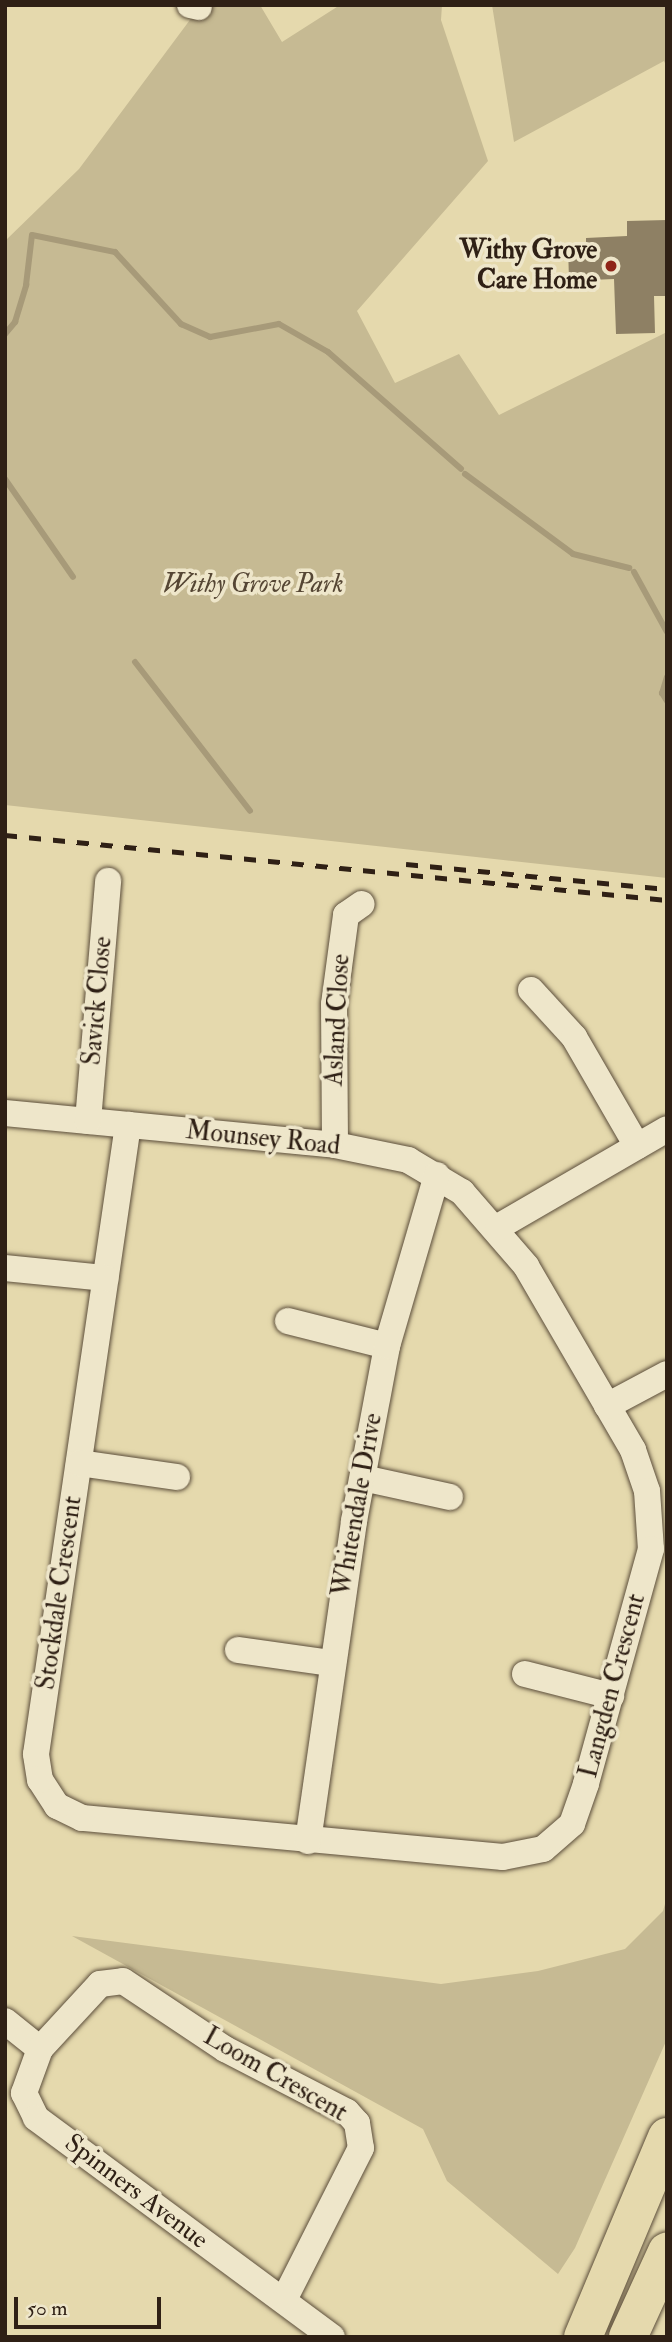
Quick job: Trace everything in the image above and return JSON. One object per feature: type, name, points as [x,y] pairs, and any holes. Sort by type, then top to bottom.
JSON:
[{"type":"highway","points":[[583,2337],[667,2137]]},
{"type":"highway","points":[[628,2337],[667,2252]]},
{"type":"street","name":"Savick Close","points":[[88,1121],[108,881]]},
{"type":"street","name":"Asland Close","points":[[335,1144],[334,1004],[346,915],[362,904]]},
{"type":"street","points":[[531,990],[574,1037],[637,1146]]},
{"type":"street","name":"Mounsey Road","points":[[5,1113],[335,1144],[408,1160],[437,1175],[498,1227]]},
{"type":"street","name":"Stockdale Crescent","points":[[128,1125],[36,1754],[40,1780],[57,1806],[82,1818],[307,1841]]},
{"type":"street","points":[[498,1227],[667,1129]]},
{"type":"street","name":"Whitendale Drive","points":[[307,1841],[331,1663],[387,1346],[437,1175]]},
{"type":"street","name":"Langden Crescent","points":[[307,1841],[503,1857],[543,1849],[572,1824],[611,1696],[650,1549],[647,1491],[633,1450],[498,1227]]},
{"type":"street","points":[[5,1268],[106,1278]]},
{"type":"street","points":[[288,1321],[387,1346]]},
{"type":"street","points":[[607,1406],[667,1374]]},
{"type":"street","points":[[79,1463],[177,1477]]},
{"type":"street","points":[[363,1478],[450,1497]]},
{"type":"street","points":[[238,1650],[331,1663]]},
{"type":"street","points":[[525,1674],[611,1696]]},
{"type":"street","name":"Loom Crescent","points":[[40,2049],[100,1984],[123,1981],[225,2049],[352,2117],[361,2132],[361,2148],[284,2300]]},
{"type":"street","points":[[5,2021],[40,2049]]},
{"type":"street","name":"Spinners Avenue","points":[[40,2049],[24,2093],[36,2118],[332,2337]]},
{"type":"green space","name":"Withy Grove Park","points":[[201,5],[260,5],[282,42],[340,5],[442,5],[441,20],[488,161],[357,311],[395,383],[459,354],[499,415],[667,332],[667,878],[5,805],[5,241],[79,169]]},
{"type":"green space","points":[[492,5],[667,5],[667,67],[664,61],[514,142]]},
{"type":"green space","points":[[667,1897],[667,2039],[575,2248],[558,2274],[447,2181],[423,2129],[72,1936],[441,1984],[538,1971],[625,1949],[663,1911]]},
{"type":"building","name":"Withy Grove Care Home","points":[[667,220],[667,296],[654,296],[655,333],[616,334],[614,279],[569,281],[568,245],[586,244],[586,238],[627,236],[627,221]]},
{"type":"waterway","points":[[5,334],[15,322],[26,285],[32,235],[115,252],[181,324],[210,337],[279,324],[328,352],[461,469]]},
{"type":"waterway","points":[[465,474],[573,554],[629,568]]},
{"type":"waterway","points":[[5,479],[73,577]]},
{"type":"waterway","points":[[634,572],[667,632]]},
{"type":"waterway","points":[[135,662],[250,811]]},
{"type":"waterway","points":[[667,677],[662,693],[667,701]]},
{"type":"railway","points":[[5,835],[667,900]]},
{"type":"railway","points":[[406,864],[667,889]]},
{"type":"place","name":"Withy Grove Care Home","points":[[611,266]]}]
